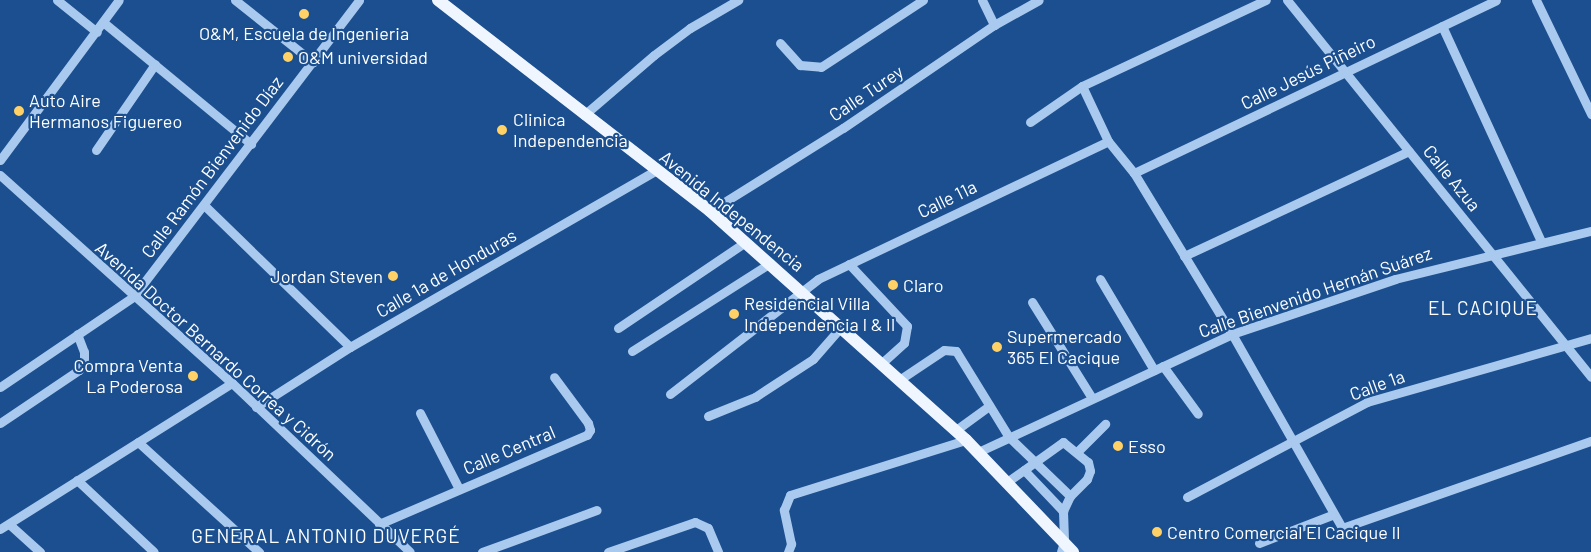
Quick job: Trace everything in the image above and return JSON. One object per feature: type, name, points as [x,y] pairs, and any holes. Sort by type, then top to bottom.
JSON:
[{"type":"main road","name":"Avenida Independencia","points":[[438,0],[655,171],[710,211],[744,243],[770,263],[956,430],[1007,482],[1062,547],[1073,552]]},
{"type":"street","points":[[57,0],[96,32]]},
{"type":"street","points":[[0,160],[118,0]]},
{"type":"street","points":[[235,0],[313,62]]},
{"type":"street","name":"Calle Ramón Bienvenido Díaz","points":[[0,387],[134,297],[359,0]]},
{"type":"street","points":[[584,115],[654,55],[690,28],[738,0]]},
{"type":"street","points":[[780,43],[800,65],[821,66],[923,0]]},
{"type":"street","points":[[982,0],[994,25]]},
{"type":"street","name":"Calle Turey","points":[[710,211],[843,128],[994,25],[1039,0]]},
{"type":"street","points":[[1030,122],[1082,86],[1266,0]]},
{"type":"street","name":"Calle Azua","points":[[1287,0],[1591,377]]},
{"type":"street","name":"Calle Jesús Piñeiro","points":[[1134,173],[1496,0]]},
{"type":"street","points":[[1536,0],[1591,114]]},
{"type":"street","points":[[103,22],[251,144]]},
{"type":"street","points":[[1442,26],[1541,241]]},
{"type":"street","points":[[96,150],[155,64]]},
{"type":"street","points":[[1082,86],[1108,141],[1134,173],[1232,334],[1332,515],[1342,528],[1591,441]]},
{"type":"street","name":"Calle 11a","points":[[670,394],[803,293],[818,279],[1108,141]]},
{"type":"street","points":[[1184,256],[1409,151]]},
{"type":"street","name":"Calle 1a de Honduras","points":[[256,407],[350,348],[655,171]]},
{"type":"street","name":"Avenida Doctor Bernardo Correa y Cidrón","points":[[0,174],[134,297],[232,382],[256,407],[410,552]]},
{"type":"street","points":[[204,206],[350,348]]},
{"type":"street","name":"Calle Bienvenido Hernán Suárez","points":[[978,452],[1232,334],[1395,278],[1492,252],[1591,231]]},
{"type":"street","points":[[618,328],[744,243]]},
{"type":"street","points":[[632,351],[770,263]]},
{"type":"street","points":[[849,264],[907,326],[904,343],[882,363]]},
{"type":"street","points":[[1100,279],[1154,370]]},
{"type":"street","points":[[1032,302],[1092,398]]},
{"type":"street","points":[[708,416],[755,397],[813,359],[841,327]]},
{"type":"street","points":[[0,423],[79,370],[84,362],[84,352],[77,334]]},
{"type":"street","name":"Calle 1a","points":[[1188,497],[1367,402],[1591,338]]},
{"type":"street","points":[[899,380],[944,350],[956,351],[1009,436],[1070,496]]},
{"type":"street","points":[[1163,366],[1198,414]]},
{"type":"street","name":"Calle Central","points":[[379,524],[587,435],[590,430],[588,423],[554,377]]},
{"type":"street","points":[[0,529],[232,382]]},
{"type":"street","points":[[956,430],[989,406]]},
{"type":"street","points":[[420,413],[459,489]]},
{"type":"street","points":[[1077,452],[1105,424]]},
{"type":"street","points":[[788,552],[791,544],[784,510],[790,495],[966,440]]},
{"type":"street","points":[[138,442],[259,552]]},
{"type":"street","points":[[1007,482],[1063,442],[1088,462],[1090,471],[1087,480],[1070,496],[1063,511],[1062,547]]},
{"type":"street","points":[[1024,470],[1063,511]]},
{"type":"street","points":[[77,480],[154,552]]},
{"type":"street","points":[[482,552],[596,510]]},
{"type":"street","points":[[1260,543],[1332,515]]},
{"type":"street","points":[[608,552],[696,522],[708,528],[718,552]]},
{"type":"street","points":[[9,524],[40,552]]},
{"type":"place","name":"O&M, Escuela de Ingenieria","points":[[304,14]]},
{"type":"place","name":"O&M universidad","points":[[288,57]]},
{"type":"place","name":"Auto Aire Hermanos Figuereo","points":[[19,111]]},
{"type":"place","name":"Clinica Independencia","points":[[502,130]]},
{"type":"place","name":"Jordan Steven","points":[[393,276]]},
{"type":"place","name":"Claro","points":[[893,285]]},
{"type":"place","name":"Residencial Villa Independencia I & II","points":[[734,314]]},
{"type":"place","name":"Supermercado 365 El Cacique","points":[[997,347]]},
{"type":"place","name":"Compra Venta La Poderosa","points":[[193,376]]},
{"type":"place","name":"Esso","points":[[1118,446]]},
{"type":"place","name":"Centro Comercial El Cacique II","points":[[1157,532]]},
{"type":"district","name":"EL CACIQUE","points":[[1483,308]]},
{"type":"district","name":"GENERAL ANTONIO DUVERGÉ","points":[[326,536]]}]
